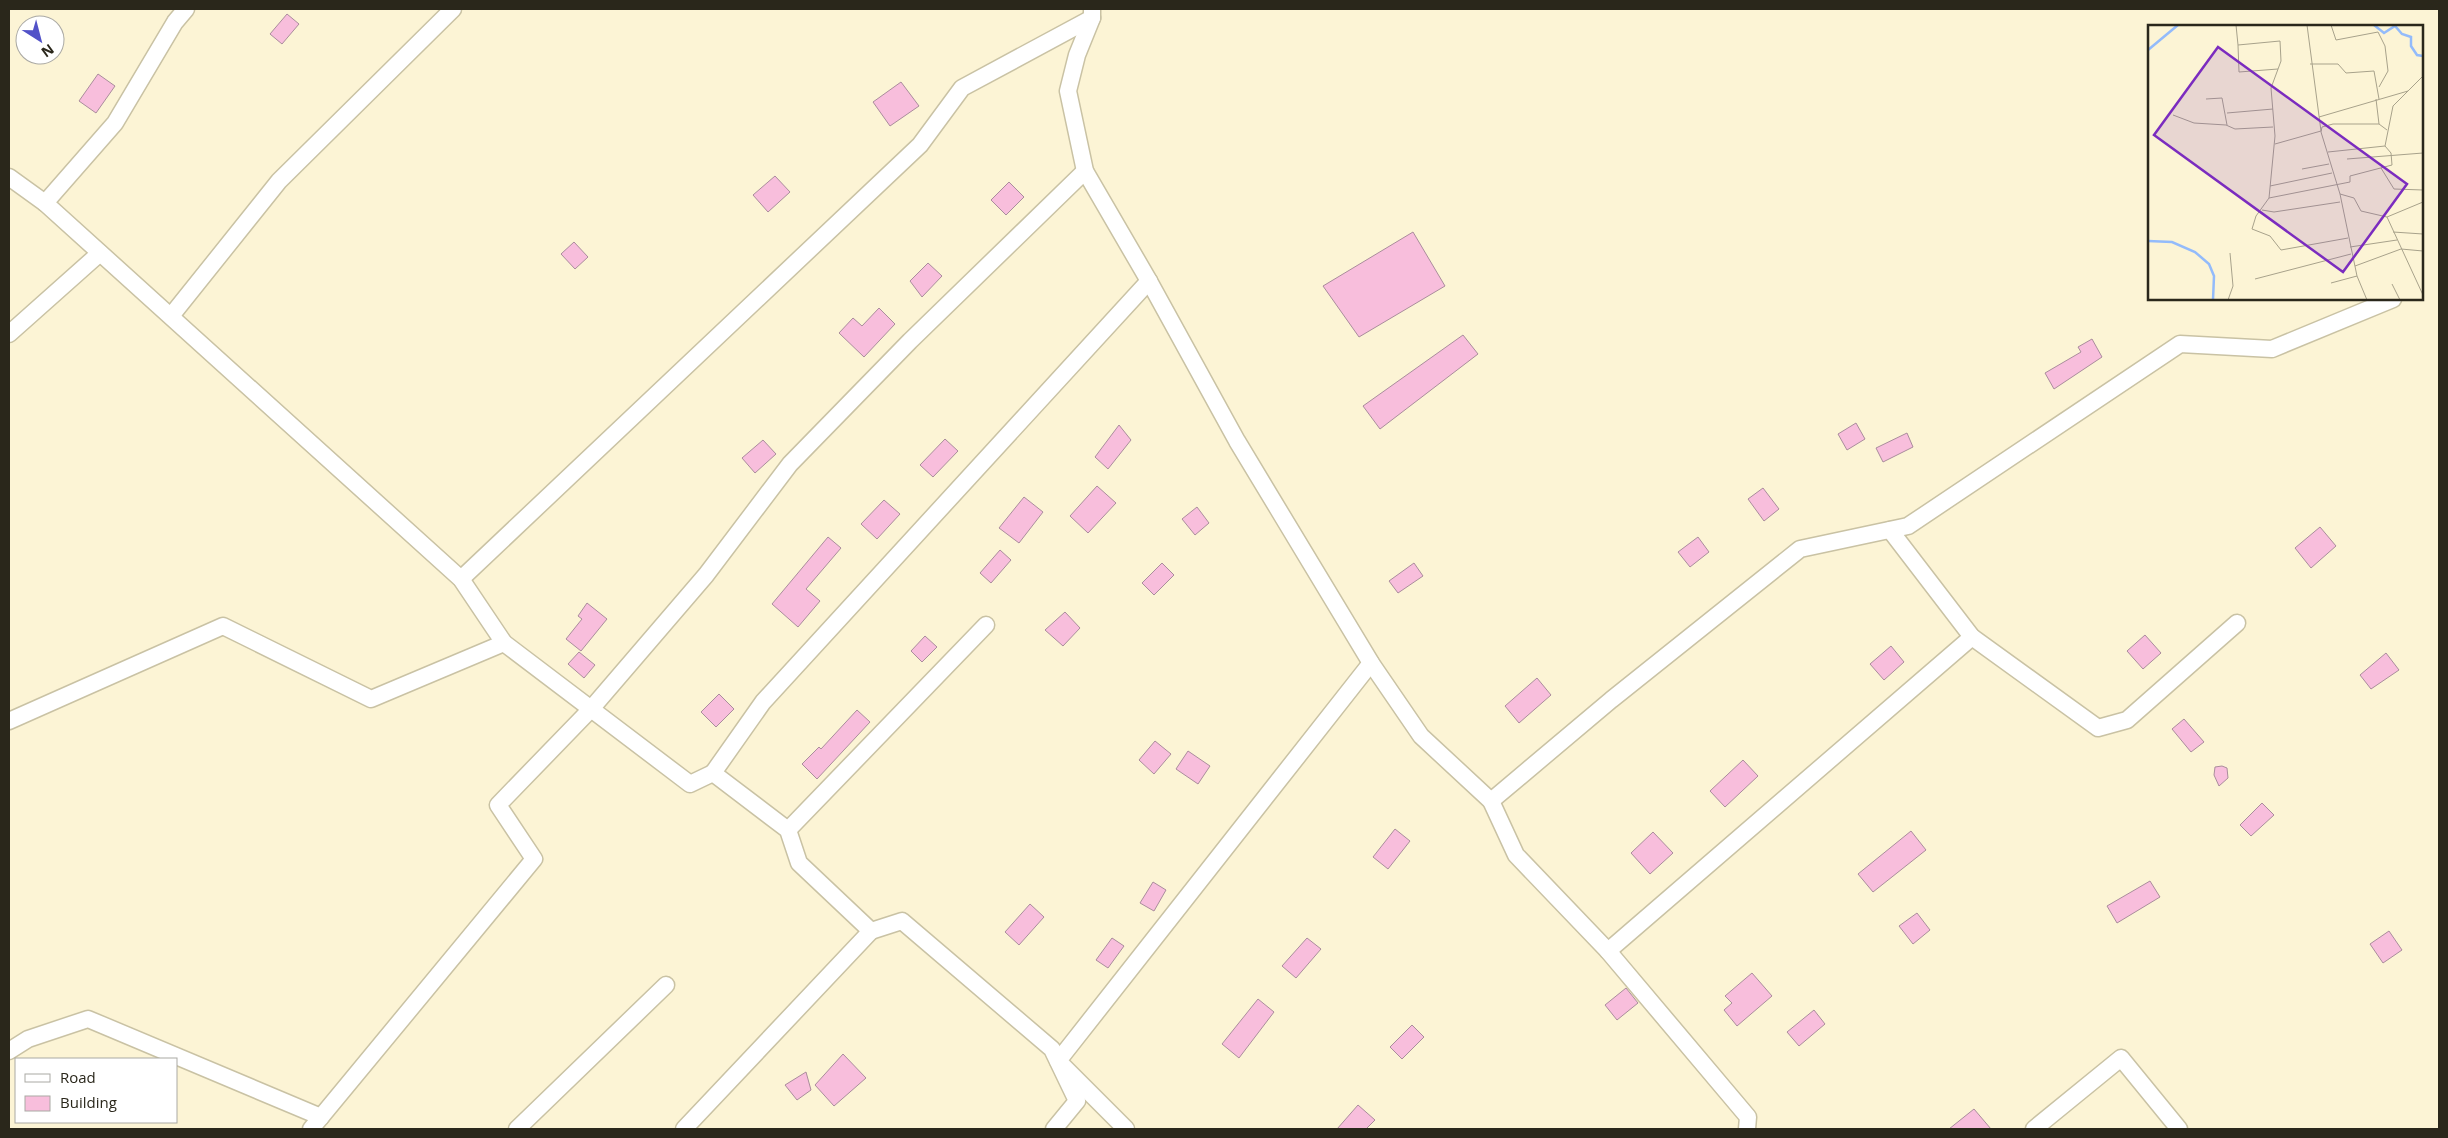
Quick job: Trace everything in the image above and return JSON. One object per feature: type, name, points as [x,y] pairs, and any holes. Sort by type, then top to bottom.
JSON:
[{"type":"street","points":[[45,203],[115,123],[175,22],[186,9]]},
{"type":"street","points":[[171,316],[279,181],[453,9]]},
{"type":"street","points":[[461,579],[920,146],[962,88],[1092,14]]},
{"type":"street","points":[[1092,14],[1077,55],[1068,91],[1085,171],[1149,281],[1237,441],[1371,663],[1421,736],[1490,801],[1516,855],[1608,951],[1748,1117],[1747,1129]]},
{"type":"street","points":[[178,1061],[316,1123],[534,859],[498,805],[591,709],[706,575],[790,464],[910,341],[1085,171]]},
{"type":"street","points":[[9,177],[45,203],[461,579],[504,643],[690,784],[713,773],[763,702],[1149,281]]},
{"type":"street","points":[[9,334],[100,252]]},
{"type":"street","points":[[1490,801],[1611,700],[1800,549],[1908,526],[2180,344],[2272,349],[2391,300]]},
{"type":"street","points":[[1890,530],[1972,636],[2098,728],[2127,720],[2237,623]]},
{"type":"street","points":[[788,830],[986,625]]},
{"type":"street","points":[[9,721],[224,626],[370,699],[504,643]]},
{"type":"street","points":[[1608,951],[1972,636]]},
{"type":"street","points":[[1058,1061],[1371,663]]},
{"type":"street","points":[[713,773],[788,830],[799,863],[871,931]]},
{"type":"street","points":[[684,1129],[871,931],[902,921],[1052,1049],[1077,1101],[1054,1129]]},
{"type":"street","points":[[517,1129],[666,985]]},
{"type":"street","points":[[9,1051],[28,1039],[88,1020],[172,1058]]},
{"type":"street","points":[[2034,1129],[2120,1058],[2179,1129]]},
{"type":"street","points":[[1058,1061],[1126,1129]]},
{"type":"building","points":[[287,14],[299,24],[282,44],[270,34]]},
{"type":"building","points":[[98,74],[115,86],[96,113],[79,101]]},
{"type":"building","points":[[901,82],[919,106],[890,126],[873,102]]},
{"type":"building","points":[[775,176],[790,192],[768,212],[753,195]]},
{"type":"building","points":[[1009,182],[1024,197],[1006,215],[991,200]]},
{"type":"building","points":[[1413,232],[1445,286],[1359,337],[1323,286]]},
{"type":"building","points":[[574,242],[588,257],[575,269],[561,254]]},
{"type":"building","points":[[928,263],[942,276],[922,297],[910,281]]},
{"type":"building","points":[[879,308],[895,324],[864,357],[839,333],[853,318],[862,326]]},
{"type":"building","points":[[1463,335],[1478,354],[1380,429],[1363,406]]},
{"type":"building","points":[[2092,339],[2102,357],[2054,389],[2045,373],[2081,352],[2078,347]]},
{"type":"building","points":[[1856,423],[1865,439],[1847,450],[1838,434]]},
{"type":"building","points":[[1119,425],[1131,440],[1108,469],[1095,457]]},
{"type":"building","points":[[1907,433],[1913,447],[1883,462],[1876,448]]},
{"type":"building","points":[[945,439],[958,451],[933,477],[920,465]]},
{"type":"building","points":[[763,440],[776,454],[755,473],[742,458]]},
{"type":"building","points":[[1097,486],[1116,503],[1088,533],[1070,516]]},
{"type":"building","points":[[1763,488],[1779,509],[1764,521],[1748,499]]},
{"type":"building","points":[[1024,497],[1043,512],[1019,543],[999,528]]},
{"type":"building","points":[[884,500],[900,514],[877,539],[861,524]]},
{"type":"building","points":[[1197,507],[1209,523],[1195,535],[1182,519]]},
{"type":"building","points":[[2320,527],[2336,546],[2311,568],[2295,548]]},
{"type":"building","points":[[828,537],[841,548],[806,589],[820,601],[798,627],[772,604]]},
{"type":"building","points":[[1698,537],[1709,552],[1690,567],[1678,552]]},
{"type":"building","points":[[1000,550],[1011,560],[991,583],[980,573]]},
{"type":"building","points":[[1162,563],[1174,575],[1154,595],[1142,583]]},
{"type":"building","points":[[1414,563],[1423,576],[1398,593],[1389,581]]},
{"type":"building","points":[[587,603],[607,619],[581,651],[566,639],[582,619],[578,616]]},
{"type":"building","points":[[1065,612],[1080,628],[1063,646],[1045,630]]},
{"type":"building","points":[[2145,635],[2161,653],[2143,669],[2127,651]]},
{"type":"building","points":[[925,636],[937,647],[922,662],[911,651]]},
{"type":"building","points":[[1891,646],[1904,662],[1884,680],[1870,664]]},
{"type":"building","points":[[579,652],[595,665],[584,678],[568,664]]},
{"type":"building","points":[[2386,653],[2399,670],[2371,689],[2360,675]]},
{"type":"building","points":[[1537,678],[1551,695],[1519,723],[1505,706]]},
{"type":"building","points":[[719,694],[734,709],[716,727],[701,712]]},
{"type":"building","points":[[857,710],[870,722],[817,779],[802,764],[819,747],[821,749]]},
{"type":"building","points":[[2184,719],[2204,742],[2191,752],[2172,729]]},
{"type":"building","points":[[1155,741],[1171,754],[1154,774],[1139,760]]},
{"type":"building","points":[[1188,751],[1210,766],[1198,784],[1176,769]]},
{"type":"building","points":[[1743,760],[1758,776],[1725,807],[1710,791]]},
{"type":"building","points":[[2222,766],[2227,768],[2228,778],[2219,786],[2214,775],[2215,767]]},
{"type":"building","points":[[2262,803],[2274,815],[2251,836],[2240,825]]},
{"type":"building","points":[[1395,829],[1410,841],[1388,869],[1373,857]]},
{"type":"building","points":[[1911,831],[1926,850],[1873,892],[1858,874]]},
{"type":"building","points":[[1653,832],[1673,853],[1650,874],[1631,853]]},
{"type":"building","points":[[2150,881],[2160,897],[2117,923],[2107,906]]},
{"type":"building","points":[[1153,882],[1166,890],[1154,911],[1140,903]]},
{"type":"building","points":[[1030,904],[1044,917],[1019,945],[1005,932]]},
{"type":"building","points":[[1917,913],[1930,930],[1913,944],[1899,926]]},
{"type":"building","points":[[2389,931],[2402,950],[2383,963],[2370,944]]},
{"type":"building","points":[[1112,938],[1124,946],[1108,968],[1096,960]]},
{"type":"building","points":[[1307,938],[1321,949],[1296,978],[1282,966]]},
{"type":"building","points":[[1752,973],[1772,996],[1737,1026],[1724,1010],[1732,1003],[1725,996]]},
{"type":"building","points":[[1626,988],[1638,1003],[1617,1020],[1605,1005]]},
{"type":"building","points":[[1258,999],[1274,1012],[1239,1058],[1222,1044]]},
{"type":"building","points":[[1814,1010],[1825,1024],[1799,1046],[1787,1032]]},
{"type":"building","points":[[1412,1025],[1424,1037],[1402,1059],[1390,1047]]},
{"type":"building","points":[[843,1054],[866,1078],[834,1106],[815,1085]]},
{"type":"building","points":[[806,1072],[811,1090],[797,1100],[785,1085]]},
{"type":"building","points":[[1358,1105],[1375,1120],[1366,1129],[1337,1129]]},
{"type":"building","points":[[1974,1109],[1991,1129],[1949,1129]]}]
